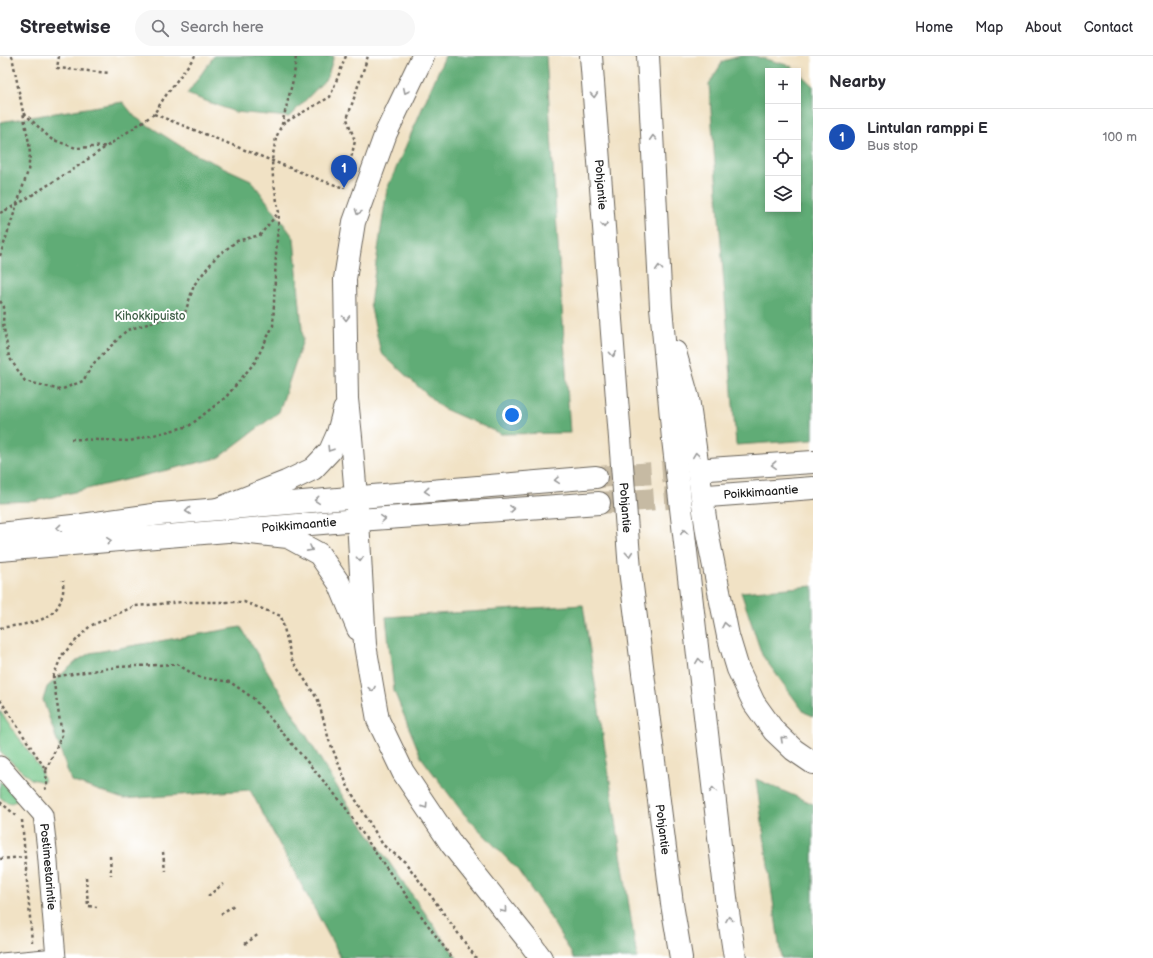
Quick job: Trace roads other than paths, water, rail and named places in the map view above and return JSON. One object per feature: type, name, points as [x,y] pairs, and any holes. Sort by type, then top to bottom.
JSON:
[{"type":"main road","points":[[423,56],[386,133],[354,222],[345,280],[347,399],[358,520],[365,645],[378,720],[403,772],[452,845],[541,958]]},
{"type":"main road","name":"Pohjantie","points":[[591,56],[630,570],[672,904],[681,958]]},
{"type":"main road","points":[[648,56],[661,307],[674,446],[727,906],[735,958]]},
{"type":"main road","points":[[661,307],[688,398],[706,532],[728,636],[738,669],[754,703],[774,731],[794,750],[813,763]]},
{"type":"main road","points":[[218,509],[286,482],[313,469],[330,451],[338,433],[347,399]]},
{"type":"main road","points":[[709,469],[813,462]]},
{"type":"main road","name":"Poikkimaantie","points":[[0,534],[82,525],[160,514],[356,496],[596,477]]},
{"type":"main road","name":"Poikkimaantie","points":[[708,496],[813,488]]},
{"type":"main road","name":"Poikkimaantie","points":[[0,550],[358,520],[599,503]]},
{"type":"main road","points":[[232,531],[288,537],[319,554],[339,583],[365,645]]},
{"type":"street","name":"Postimestarintie","points":[[0,766],[43,815],[56,956]]},
{"type":"lane","points":[[1,958],[56,956]]},
{"type":"tunnel","points":[[596,477],[696,470]]},
{"type":"tunnel","points":[[599,503],[699,496]]},
{"type":"place","name":"Lintulan ramppi E","points":[[344,188]]},
{"type":"park label","name":"Kihokkipuisto","points":[[150,316]]}]
